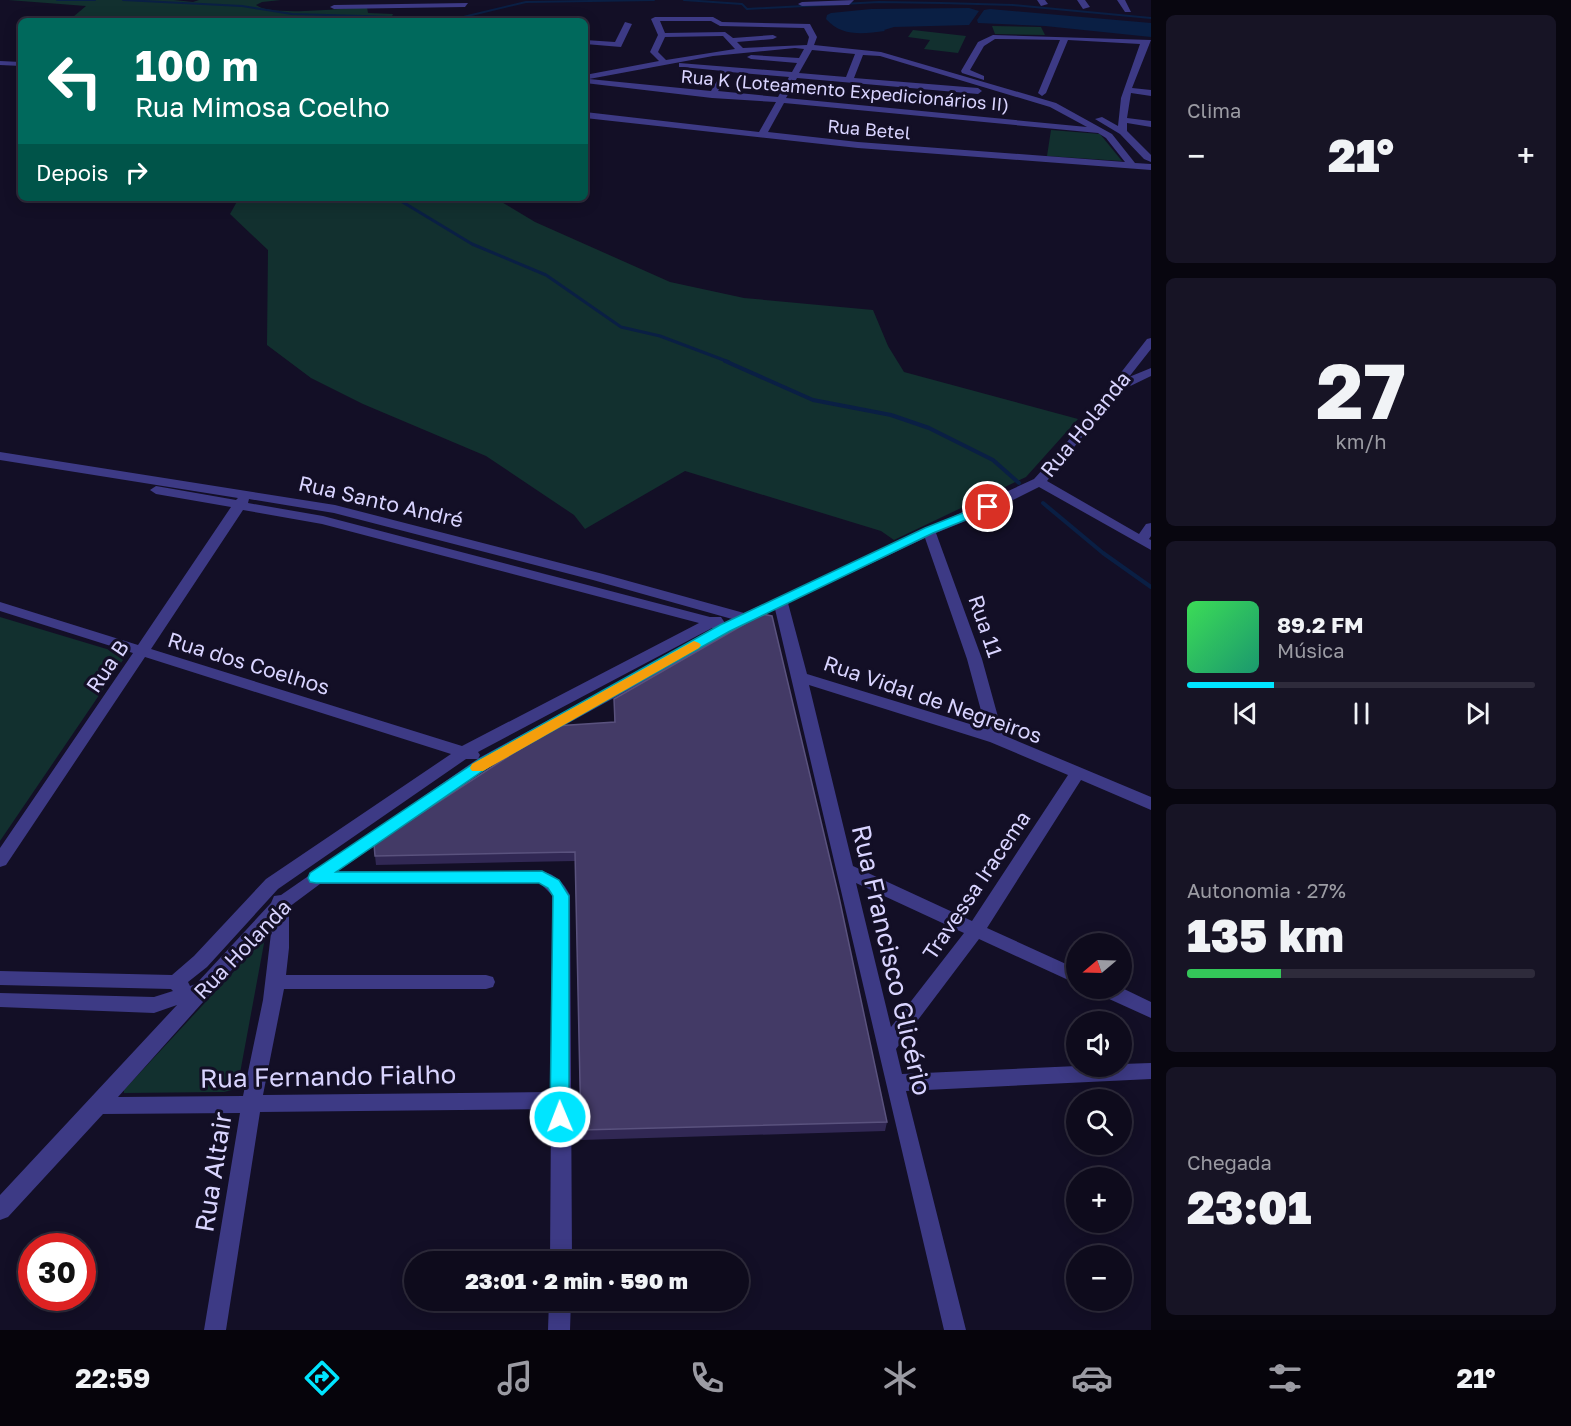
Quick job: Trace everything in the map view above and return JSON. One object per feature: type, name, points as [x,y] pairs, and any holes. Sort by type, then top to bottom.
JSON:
[{"type":"street","points":[[801,4],[849,3],[850,0]]},
{"type":"street","points":[[1120,0],[1128,10]]},
{"type":"street","points":[[334,7],[465,9]]},
{"type":"street","points":[[762,135],[781,102],[794,75],[801,61],[807,47],[813,37],[808,26],[801,24],[720,24],[713,19],[655,19],[662,35],[654,52],[663,63],[694,66],[728,69],[794,75],[849,80],[888,70],[1008,93],[1048,102],[1102,131],[1109,136],[1133,166]]},
{"type":"street","points":[[588,42],[618,45],[628,24]]},
{"type":"street","points":[[767,24],[778,47]]},
{"type":"street","points":[[662,35],[773,37]]},
{"type":"street","points":[[728,37],[741,51]]},
{"type":"street","points":[[1042,93],[1065,38]]},
{"type":"street","points":[[1151,123],[1122,123],[1100,120],[1064,100],[965,72],[981,44],[987,39],[1065,38],[1148,41],[1128,90],[1122,123],[1151,159]]},
{"type":"street","points":[[588,78],[713,54],[778,47],[807,47],[881,54],[888,70]]},
{"type":"street","points":[[849,80],[860,52]]},
{"type":"street","points":[[713,54],[801,61]]},
{"type":"street","points":[[0,63],[18,64]]},
{"type":"street","points":[[600,66],[610,73]]},
{"type":"street","points":[[688,75],[694,66]]},
{"type":"street","points":[[712,94],[728,69]]},
{"type":"street","points":[[888,70],[1008,93]]},
{"type":"street","name":"Rua K (Loteamento Expedicionários II)","points":[[588,79],[781,102],[1102,131]]},
{"type":"street","points":[[678,91],[683,83]]},
{"type":"street","points":[[1128,90],[1151,93]]},
{"type":"street","name":"Rua Betel","points":[[588,115],[858,145],[1151,167]]},
{"type":"street","name":"Rua Holanda","points":[[187,994],[193,970],[247,906],[277,880],[466,751],[728,621],[780,600],[1039,482],[1068,449],[1151,341]]},
{"type":"street","points":[[1113,391],[1151,371]]},
{"type":"street","name":"Rua Santo André","points":[[0,456],[243,500],[728,621]]},
{"type":"street","name":"Rua Santo André","points":[[0,462],[243,500],[335,509],[396,524],[728,621]]},
{"type":"street","points":[[1039,482],[1146,543],[1151,527]]},
{"type":"street","name":"Rua B","points":[[0,861],[243,500]]},
{"type":"street","name":"Rua 11","points":[[929,531],[986,692],[996,738]]},
{"type":"street","name":"Rua Francisco Glicério","points":[[780,600],[955,1330]]},
{"type":"street","name":"Rua dos Coelhos","points":[[0,606],[466,751],[485,762]]},
{"type":"street","name":"Rua Holanda","points":[[0,1210],[98,1106],[187,994],[280,904],[485,762],[728,621]]},
{"type":"street","name":"Rua Vidal de Negreiros","points":[[800,677],[996,738],[1151,804]]},
{"type":"street","name":"Travessa Iracema","points":[[886,1048],[975,931],[1077,773]]},
{"type":"street","points":[[844,870],[1066,972]]},
{"type":"street","points":[[316,878],[542,877],[554,884],[561,896],[559,1100],[561,1251]]},
{"type":"street","name":"Rua Altair","points":[[215,1330],[252,1104],[275,982],[280,937],[277,880]]},
{"type":"street","points":[[0,978],[187,994]]},
{"type":"street","points":[[275,982],[486,982]]},
{"type":"street","points":[[0,1000],[154,1005],[187,994]]},
{"type":"street","points":[[1127,999],[1151,1010]]},
{"type":"street","points":[[895,1083],[1151,1071]]},
{"type":"street","name":"Rua Fernando Fialho","points":[[98,1106],[559,1100]]},
{"type":"street","points":[[559,1330],[560,1311]]},
{"type":"green space","points":[[8,0],[193,2],[199,0],[281,0],[256,5],[277,11],[367,7],[368,13],[393,14],[391,18],[68,18],[73,17],[86,6]]},
{"type":"green space","points":[[992,26],[1041,27],[1045,35],[995,34]]},
{"type":"green space","points":[[913,30],[966,36],[958,53],[924,49],[930,40],[908,37]]},
{"type":"green space","points":[[1051,130],[1100,134],[1122,161],[1047,156]]},
{"type":"green space","points":[[237,201],[500,201],[535,222],[670,282],[744,298],[873,310],[888,346],[904,372],[1078,419],[1026,477],[894,540],[881,531],[685,471],[585,529],[574,515],[486,456],[363,404],[311,378],[267,345],[268,250],[230,214]]},
{"type":"green space","points":[[0,617],[120,653],[123,660],[0,841]]},
{"type":"green space","points":[[265,938],[238,1084],[232,1090],[224,1092],[124,1093],[124,1090]]},
{"type":"water","points":[[969,8],[979,11],[969,25],[894,27],[869,33],[853,33],[839,29],[826,19],[831,13],[871,9]]},
{"type":"water","points":[[984,10],[1151,23],[1151,37],[1045,26],[978,23],[977,20]]},
{"type":"building","points":[[762,614],[772,616],[839,897],[887,1122],[581,1130],[575,852],[375,856],[374,844],[555,726],[615,722],[614,699]]},
{"type":"waterway","points":[[57,0],[95,0]]},
{"type":"waterway","points":[[123,0],[242,6],[292,14],[398,17]]},
{"type":"waterway","points":[[459,18],[526,2],[654,0]]},
{"type":"waterway","points":[[684,0],[742,4],[747,9],[879,2],[1013,5],[1151,18]]},
{"type":"waterway","points":[[401,201],[472,244],[546,275],[621,327],[660,336],[729,362]]},
{"type":"waterway","points":[[725,361],[813,400],[891,415],[929,428],[993,460],[1019,483]]},
{"type":"waterway","points":[[1043,503],[1103,553],[1151,587]]},
{"type":"slow traffic","points":[[477,768],[694,645]]},
{"type":"route","points":[[560,1117],[561,896],[554,884],[542,877],[316,878],[485,762],[725,628],[929,531],[988,507]]}]
